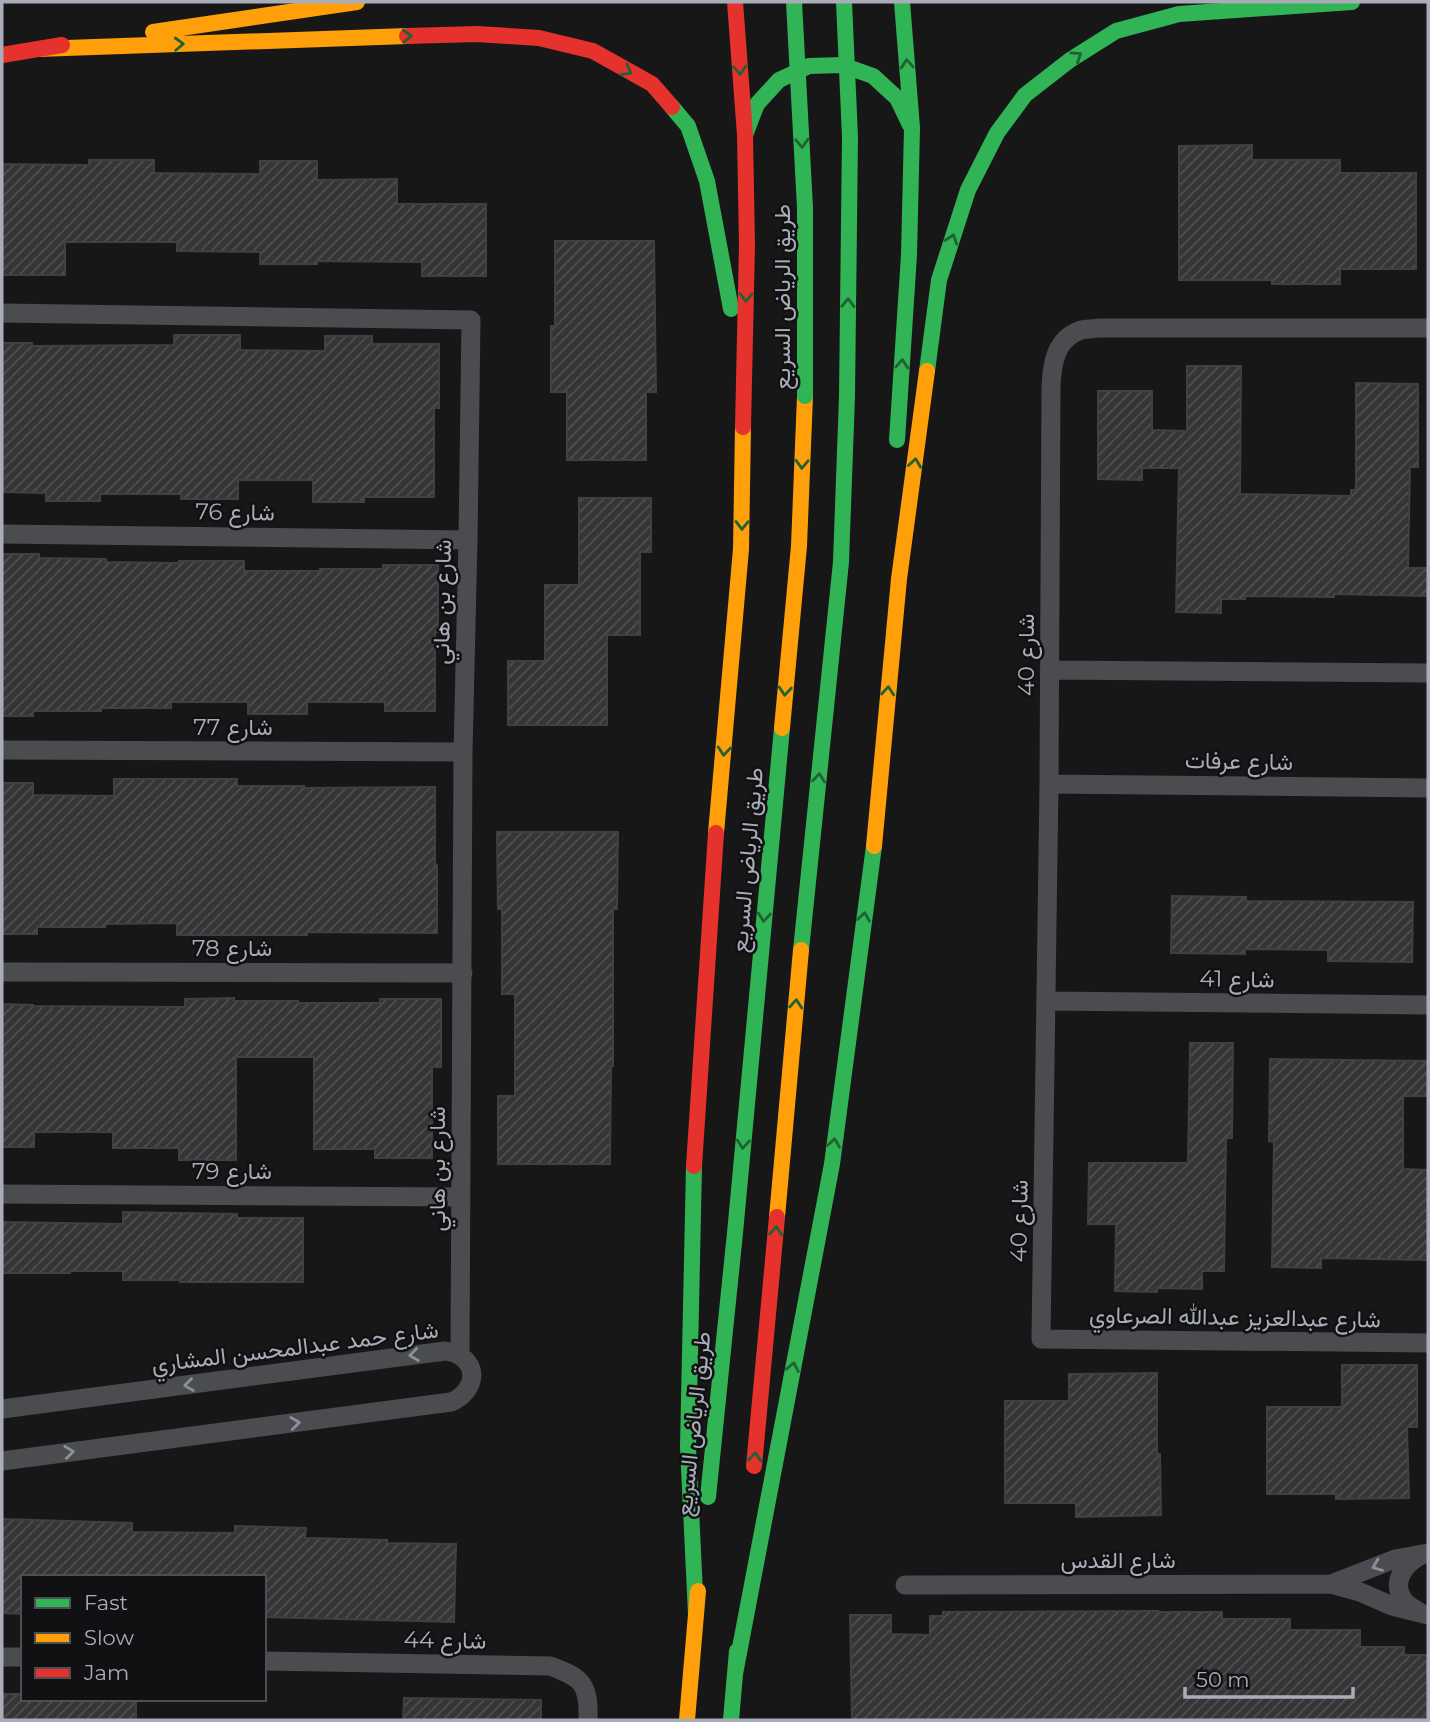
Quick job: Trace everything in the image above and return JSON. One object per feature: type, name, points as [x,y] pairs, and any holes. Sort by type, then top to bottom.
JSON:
[{"type":"main road","points":[[2,55],[357,2]]},
{"type":"main road","points":[[696,1614],[688,1447],[693,1175],[716,838],[741,549],[747,245],[745,135],[735,2]]},
{"type":"main road","name":"طريق الرياض السريع","points":[[687,1720],[799,547],[805,396],[805,208],[794,2]]},
{"type":"main road","points":[[753,1480],[805,911],[841,562],[850,137],[844,2]]},
{"type":"main road","points":[[896,449],[909,255],[912,128],[902,2]]},
{"type":"main road","points":[[735,1674],[832,1164],[873,855],[899,579],[939,280],[968,190],[997,133],[1025,95],[1070,60],[1116,31],[1179,14],[1352,2]]},
{"type":"main road","points":[[38,49],[477,34],[539,38],[593,51],[652,85],[688,126],[706,181],[744,374]]},
{"type":"main road","points":[[745,135],[757,104],[779,80],[809,66],[831,65],[842,65],[873,76],[897,99],[912,128]]},
{"type":"main road","points":[[897,475],[899,579]]},
{"type":"main road","points":[[731,1720],[750,1508]]},
{"type":"street","name":"شارع بن هاني","points":[[2,313],[471,320],[463,752],[460,1355]]},
{"type":"street","name":"شارع 40","points":[[1041,1339],[1052,367],[1057,350],[1080,330],[1098,328],[1428,328]]},
{"type":"street","name":"شارع 76","points":[[2,534],[468,540]]},
{"type":"street","points":[[1050,670],[1428,673]]},
{"type":"street","name":"شارع 77","points":[[2,750],[463,752]]},
{"type":"street","name":"شارع عرفات","points":[[1049,784],[1428,788]]},
{"type":"street","name":"شارع 78","points":[[2,972],[463,973]]},
{"type":"street","name":"شارع 41","points":[[1046,1002],[1428,1005]]},
{"type":"street","name":"شارع 79","points":[[2,1194],[461,1197]]},
{"type":"street","name":"شارع عبدالعزيز عبدالله الصرعاوي","points":[[1041,1339],[1428,1343]]},
{"type":"street","name":"شارع حمد عبدالمحسن المشاري","points":[[2,1409],[445,1351],[460,1355],[468,1363],[472,1373],[468,1389],[460,1398],[451,1402],[2,1461]]},
{"type":"street","points":[[1426,1554],[1409,1561],[1402,1571],[1399,1591],[1404,1601],[1427,1615]]},
{"type":"street","name":"شارع القدس","points":[[1331,1584],[1395,1559],[1426,1554]]},
{"type":"street","name":"شارع القدس","points":[[905,1585],[1331,1584],[1360,1592],[1392,1606],[1427,1615]]},
{"type":"street","points":[[2,1657],[21,1657]]},
{"type":"street","name":"شارع 44","points":[[266,1661],[550,1666],[570,1674],[583,1685],[589,1700],[588,1720]]},
{"type":"building","points":[[1252,145],[1252,160],[1340,160],[1340,173],[1416,173],[1416,269],[1340,269],[1340,284],[1272,284],[1272,280],[1179,280],[1179,146]]},
{"type":"building","points":[[89,160],[154,160],[154,173],[260,174],[260,161],[317,161],[317,180],[397,179],[397,204],[486,204],[486,276],[422,276],[422,262],[317,261],[317,264],[260,264],[260,252],[177,251],[177,242],[65,242],[65,275],[2,275],[2,164],[89,165]]},
{"type":"building","points":[[555,241],[654,241],[656,392],[646,392],[646,460],[567,460],[567,392],[551,392],[551,326],[555,326]]},
{"type":"building","points":[[174,335],[240,335],[240,350],[325,351],[325,336],[372,336],[372,344],[439,344],[439,408],[434,408],[434,497],[364,497],[364,502],[313,502],[313,480],[238,480],[238,499],[181,499],[181,494],[100,494],[100,501],[46,501],[46,493],[2,492],[2,343],[32,343],[32,346],[174,345]]},
{"type":"building","points":[[1187,366],[1241,366],[1240,494],[1351,496],[1351,490],[1356,490],[1356,383],[1418,384],[1418,467],[1410,467],[1408,568],[1428,568],[1428,596],[1245,596],[1245,599],[1221,599],[1221,613],[1176,612],[1179,468],[1142,468],[1142,480],[1098,479],[1098,391],[1152,391],[1152,430],[1187,431]]},
{"type":"building","points":[[579,498],[651,498],[651,552],[640,552],[640,635],[607,635],[607,725],[508,725],[508,661],[545,661],[545,585],[579,585]]},
{"type":"building","points":[[2,554],[39,554],[39,558],[106,559],[106,562],[244,561],[244,571],[320,571],[383,569],[383,565],[438,565],[435,711],[385,711],[385,702],[307,702],[307,714],[248,714],[248,702],[171,702],[171,708],[33,711],[33,716],[2,716]]},
{"type":"building","points":[[114,779],[237,779],[237,786],[304,788],[435,787],[437,933],[177,935],[177,923],[37,927],[37,934],[2,934],[2,783],[33,783],[33,795],[114,796]]},
{"type":"building","points":[[497,832],[618,832],[617,909],[613,909],[610,1164],[498,1164],[498,1096],[515,1096],[515,994],[502,994],[502,909],[498,909]]},
{"type":"building","points":[[1172,896],[1246,897],[1246,901],[1413,902],[1412,962],[1328,961],[1328,950],[1245,949],[1245,954],[1171,953]]},
{"type":"building","points":[[234,998],[234,1001],[298,1003],[380,1003],[380,999],[441,999],[441,1067],[432,1067],[432,1158],[375,1158],[375,1149],[314,1149],[314,1057],[236,1057],[236,1160],[179,1160],[179,1148],[113,1148],[113,1132],[34,1132],[34,1147],[2,1147],[2,1004],[185,1007],[185,999]]},
{"type":"building","points":[[1190,1043],[1233,1043],[1232,1138],[1226,1138],[1224,1271],[1202,1271],[1202,1289],[1115,1291],[1116,1224],[1088,1224],[1089,1163],[1188,1163]]},
{"type":"building","points":[[1270,1059],[1428,1061],[1428,1096],[1403,1096],[1403,1169],[1428,1170],[1428,1260],[1321,1258],[1321,1268],[1272,1267],[1274,1142],[1269,1141]]},
{"type":"building","points":[[123,1212],[237,1214],[237,1218],[303,1218],[303,1282],[123,1280],[123,1271],[2,1273],[2,1222],[123,1224]]},
{"type":"building","points":[[1342,1365],[1417,1365],[1417,1427],[1407,1427],[1409,1498],[1336,1499],[1336,1494],[1267,1494],[1267,1407],[1342,1407]]},
{"type":"building","points":[[1157,1373],[1157,1454],[1160,1454],[1161,1515],[1076,1517],[1076,1503],[1005,1503],[1005,1401],[1069,1401],[1069,1374]]},
{"type":"building","points":[[2,1519],[132,1523],[132,1532],[235,1533],[235,1526],[306,1528],[305,1538],[456,1544],[454,1622],[266,1617],[266,1575],[21,1575],[21,1614],[2,1613]]},
{"type":"building","points":[[943,1612],[1222,1612],[1222,1619],[1290,1619],[1290,1630],[1360,1630],[1360,1647],[1404,1647],[1404,1655],[1427,1655],[1427,1718],[852,1720],[850,1615],[891,1615],[891,1634],[930,1635],[930,1616],[943,1616]]},
{"type":"building","points":[[2,1694],[21,1694],[21,1701],[136,1701],[136,1720],[2,1720]]},
{"type":"building","points":[[404,1698],[541,1700],[541,1720],[403,1720]]},
{"type":"traffic: fast","points":[[794,2],[805,208],[805,396]]},
{"type":"traffic: fast","points":[[844,2],[850,137],[847,396]]},
{"type":"traffic: fast","points":[[897,440],[909,255],[912,128],[902,2]]},
{"type":"traffic: fast","points":[[927,371],[939,280],[968,190],[997,133],[1025,95],[1070,60],[1116,31],[1179,14],[1352,2]]},
{"type":"traffic: fast","points":[[745,135],[757,104],[779,80],[809,66],[842,65],[873,76],[897,98],[910,125]]},
{"type":"traffic: fast","points":[[672,107],[688,126],[707,181],[731,309]]},
{"type":"traffic: fast","points":[[801,950],[841,562],[847,396]]},
{"type":"traffic: fast","points":[[708,1497],[782,728]]},
{"type":"traffic: fast","points":[[735,1674],[832,1164],[874,846]]},
{"type":"traffic: fast","points":[[694,1166],[688,1447],[696,1614]]},
{"type":"traffic: fast","points":[[731,1720],[737,1651]]},
{"type":"traffic: slow","points":[[153,32],[357,2]]},
{"type":"traffic: slow","points":[[38,49],[407,36]]},
{"type":"traffic: slow","points":[[874,846],[899,579],[927,371]]},
{"type":"traffic: slow","points":[[782,728],[799,546],[805,396]]},
{"type":"traffic: slow","points":[[716,833],[741,549],[743,427]]},
{"type":"traffic: slow","points":[[777,1217],[801,950]]},
{"type":"traffic: slow","points":[[687,1720],[698,1591]]},
{"type":"traffic: jam","points":[[735,2],[745,135],[747,245],[743,427]]},
{"type":"traffic: jam","points":[[407,36],[477,34],[539,38],[593,51],[652,84],[672,107]]},
{"type":"traffic: jam","points":[[2,55],[62,45]]},
{"type":"traffic: jam","points":[[694,1166],[716,833]]},
{"type":"traffic: jam","points":[[754,1466],[777,1217]]}]
